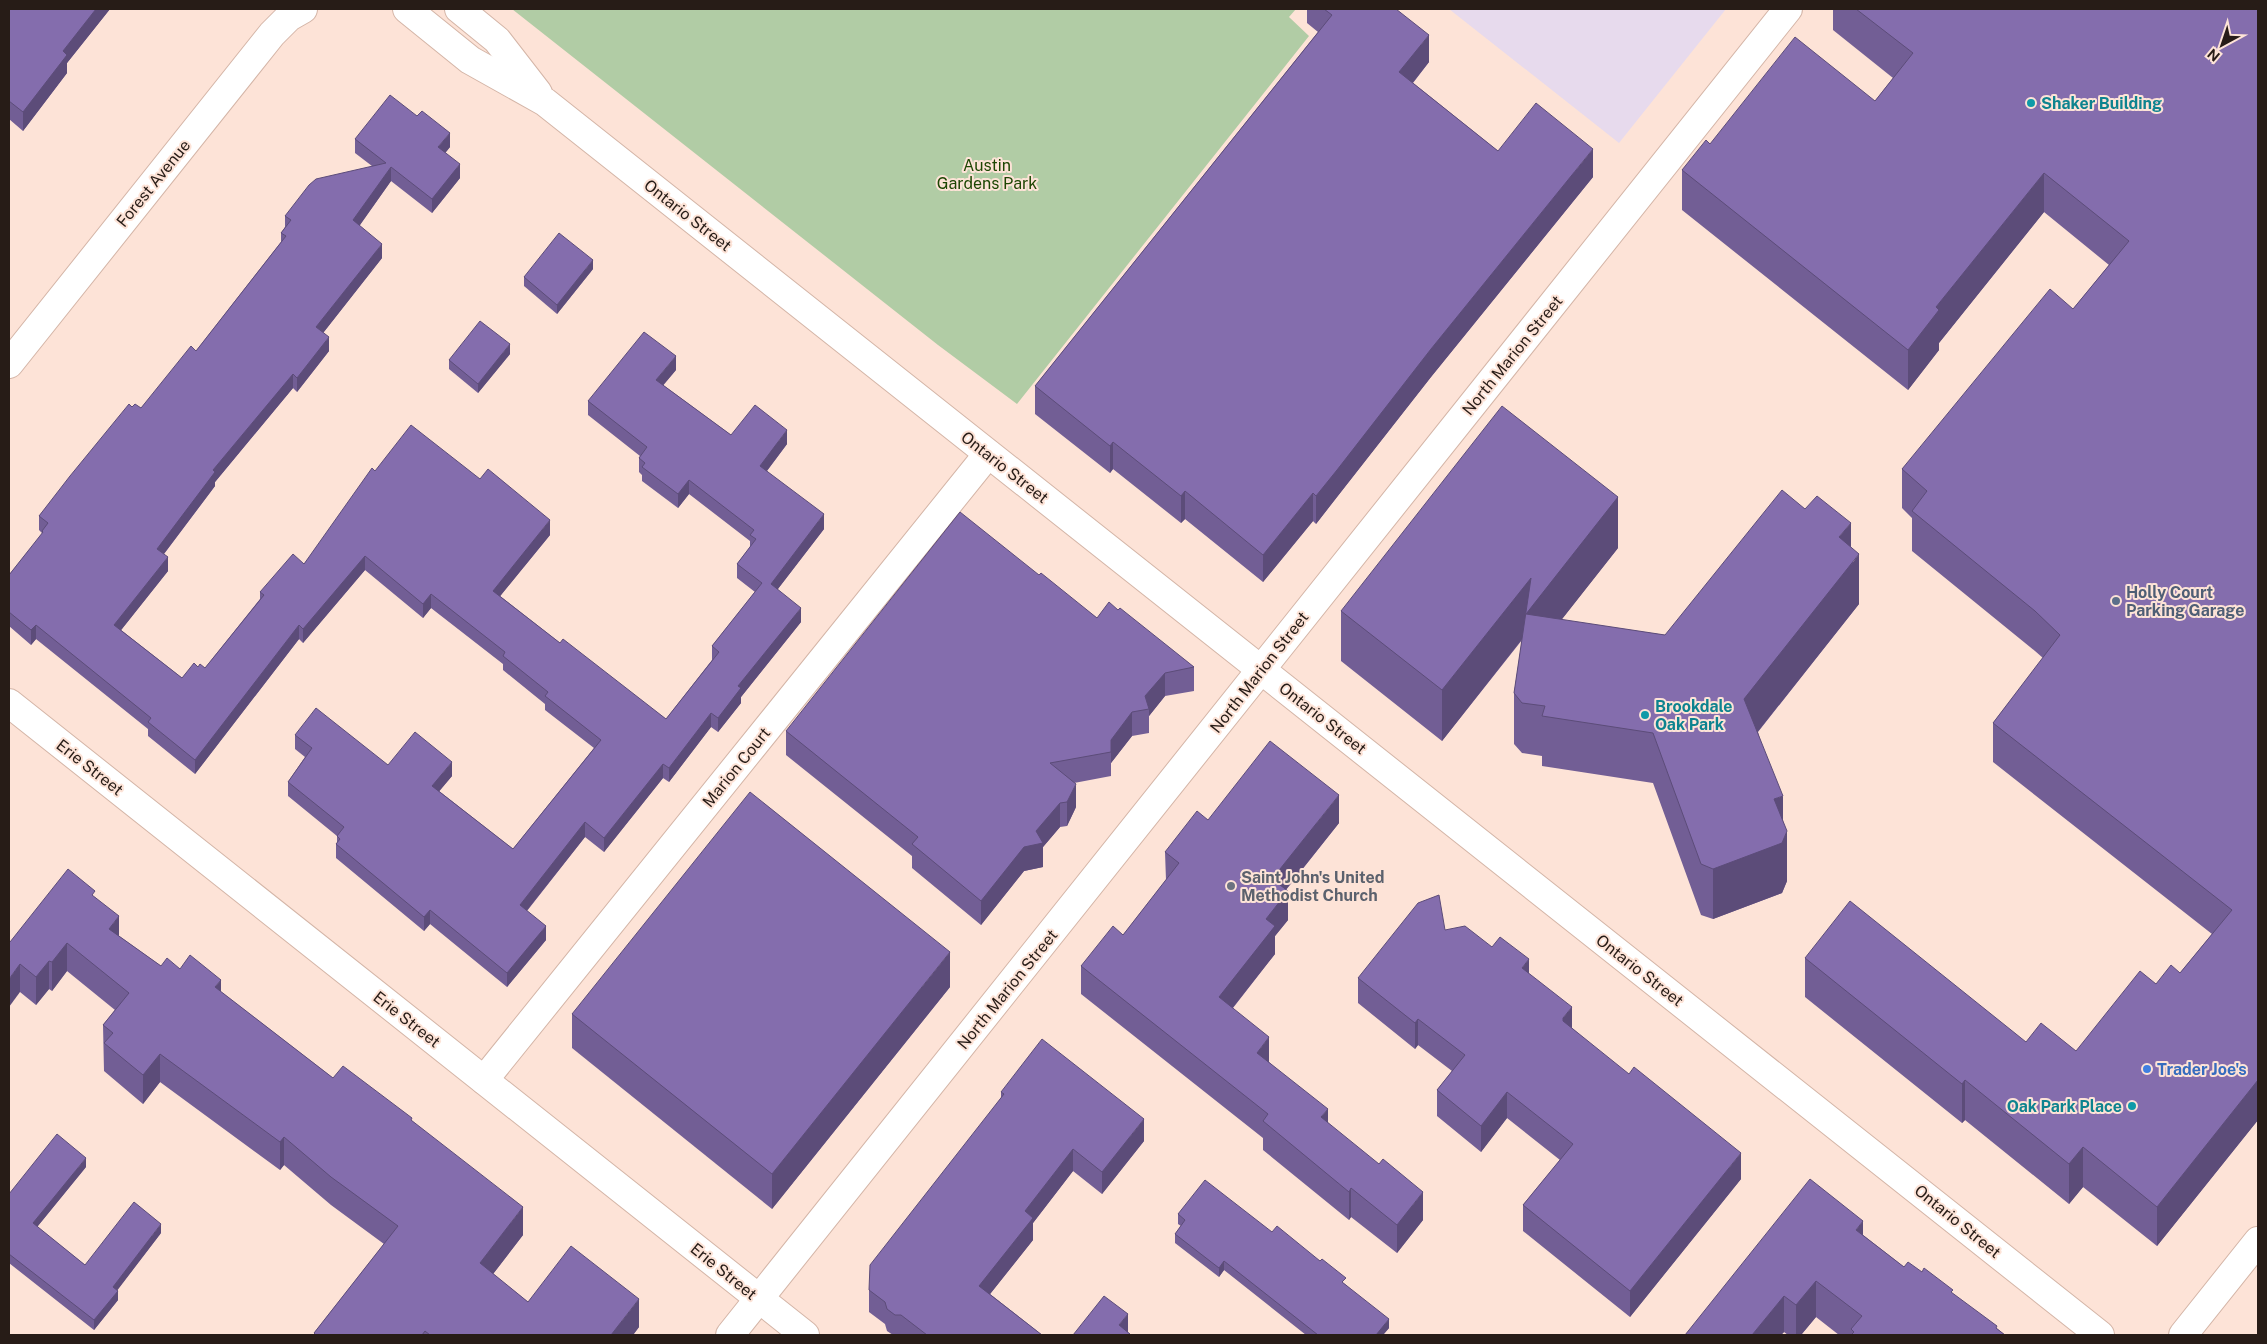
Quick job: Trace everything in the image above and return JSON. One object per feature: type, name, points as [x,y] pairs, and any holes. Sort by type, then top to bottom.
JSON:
[{"type":"street","name":"Forest Avenue","points":[[9,364],[272,34],[289,17],[303,9]]},
{"type":"street","name":"Ontario Street","points":[[458,9],[497,40],[545,102]]},
{"type":"street","name":"North Marion Street","points":[[730,1335],[1788,9]]},
{"type":"street","name":"Ontario Street","points":[[409,10],[470,60],[545,102],[2100,1335]]},
{"type":"street","name":"Marion Court","points":[[484,1080],[988,454]]},
{"type":"street","name":"Erie Street","points":[[9,703],[805,1335]]},
{"type":"street","points":[[2183,1335],[2258,1241]]},
{"type":"shaded area","points":[[1449,9],[1726,9],[1619,143]]},
{"type":"green space","name":"Austin Gardens Park","points":[[512,9],[1296,9],[1289,17],[1309,36],[1017,404],[938,345]]},
{"type":"building","points":[[9,9],[96,9],[63,51],[67,55],[23,112],[9,101]]},
{"type":"building","points":[[1324,9],[1396,9],[1429,35],[1399,72],[1498,151],[1536,103],[1593,149],[1431,349],[1316,496],[1313,493],[1263,555],[1185,491],[1181,496],[1113,442],[1110,446],[1035,386],[1332,15]]},
{"type":"building","points":[[1856,9],[2258,9],[2258,1080],[2157,1207],[2083,1147],[2069,1164],[1965,1080],[1962,1084],[1805,958],[1850,901],[2026,1042],[2041,1023],[2076,1051],[2140,971],[2156,984],[2171,965],[2180,973],[2232,910],[1993,723],[2060,635],[2035,611],[1912,511],[1927,491],[1902,469],[2050,289],[2073,309],[2129,241],[2044,173],[1936,307],[1939,310],[1908,350],[1682,170],[1706,140],[1710,144],[1795,37],[1875,101],[1913,53]]},
{"type":"building","points":[[390,95],[417,116],[422,111],[450,133],[438,147],[460,164],[432,199],[391,167],[353,220],[382,244],[316,327],[329,337],[297,378],[293,374],[213,470],[215,472],[157,549],[168,557],[114,625],[182,678],[194,663],[198,667],[200,664],[205,668],[264,595],[260,592],[293,554],[304,564],[372,468],[375,471],[411,425],[480,479],[488,469],[550,520],[493,591],[560,643],[563,639],[666,719],[719,652],[712,646],[762,583],[737,564],[756,539],[750,535],[754,530],[689,480],[678,494],[642,467],[645,463],[639,458],[647,447],[588,401],[644,332],[676,356],[656,380],[731,435],[755,405],[787,430],[760,466],[824,514],[771,584],[801,608],[738,686],[741,688],[718,718],[711,713],[669,768],[663,764],[604,838],[585,822],[520,905],[546,926],[507,973],[430,910],[424,917],[336,844],[340,839],[337,836],[344,827],[288,782],[312,748],[295,735],[316,708],[388,765],[415,732],[452,762],[432,786],[513,849],[601,740],[545,696],[548,692],[503,656],[505,652],[431,594],[423,604],[365,556],[303,629],[299,625],[195,760],[148,722],[151,718],[36,625],[31,630],[9,612],[9,575],[48,523],[39,516],[129,404],[132,407],[135,404],[141,408],[191,346],[196,351],[286,236],[281,233],[291,220],[285,216],[309,185],[316,179],[386,163],[355,139]]},
{"type":"building","points":[[559,233],[593,260],[557,305],[524,277]]},
{"type":"building","points":[[480,321],[510,344],[478,384],[449,360]]},
{"type":"building","points":[[1502,406],[1618,497],[1526,614],[1665,635],[1782,490],[1805,509],[1817,496],[1851,523],[1839,537],[1859,554],[1744,699],[1783,796],[1774,799],[1787,831],[1782,843],[1713,869],[1701,864],[1653,733],[1542,716],[1545,706],[1522,703],[1514,693],[1531,578],[1442,690],[1341,611]]},
{"type":"building","points":[[960,512],[1097,618],[1109,602],[1118,610],[1120,608],[1194,667],[1165,673],[1145,696],[1149,709],[1132,712],[1111,740],[1111,752],[1050,763],[1076,784],[1067,802],[1060,803],[1036,831],[1043,843],[1024,847],[981,901],[912,844],[918,837],[786,731]]},
{"type":"building","points":[[1270,741],[1339,795],[1272,879],[1288,891],[1266,919],[1275,926],[1219,997],[1269,1037],[1257,1053],[1328,1109],[1321,1117],[1379,1164],[1383,1159],[1423,1192],[1397,1225],[1351,1188],[1349,1192],[1263,1121],[1268,1114],[1081,966],[1113,926],[1123,935],[1179,863],[1165,852],[1197,811],[1208,820]]},
{"type":"building","points":[[750,792],[950,952],[772,1174],[572,1014]]},
{"type":"building","points":[[68,869],[95,891],[92,895],[119,916],[109,929],[161,966],[167,958],[180,969],[190,955],[221,980],[215,987],[333,1078],[343,1066],[412,1118],[411,1120],[523,1207],[480,1263],[528,1302],[571,1246],[639,1299],[611,1335],[430,1335],[425,1331],[422,1335],[316,1335],[314,1333],[398,1226],[331,1177],[284,1137],[280,1142],[160,1054],[143,1075],[104,1043],[113,1033],[103,1025],[129,993],[67,943],[52,962],[49,961],[36,977],[20,964],[9,979],[9,942]]},
{"type":"building","points":[[1439,895],[1445,930],[1465,926],[1492,947],[1500,937],[1529,959],[1522,968],[1572,1007],[1563,1018],[1563,1021],[1629,1074],[1634,1067],[1741,1153],[1630,1291],[1523,1205],[1573,1144],[1507,1092],[1481,1126],[1437,1090],[1465,1055],[1418,1019],[1415,1023],[1358,978],[1418,903]]},
{"type":"building","points":[[1042,1039],[1144,1119],[1102,1172],[1073,1149],[1025,1211],[1033,1218],[979,1286],[1042,1335],[927,1335],[901,1315],[895,1315],[887,1309],[885,1302],[869,1290],[870,1265],[1004,1094],[1001,1092]]},
{"type":"building","points":[[57,1134],[86,1158],[33,1223],[85,1265],[134,1202],[161,1224],[113,1287],[118,1291],[94,1320],[9,1254],[9,1194]]},
{"type":"building","points":[[1810,1179],[1863,1221],[1856,1230],[1904,1267],[1908,1262],[1922,1272],[1924,1268],[1953,1290],[1951,1292],[1997,1326],[1996,1328],[2005,1335],[1851,1335],[1854,1332],[1851,1329],[1862,1316],[1816,1281],[1796,1305],[1784,1296],[1752,1335],[1685,1335]]},
{"type":"building","points":[[1205,1180],[1272,1232],[1277,1226],[1320,1261],[1322,1259],[1346,1278],[1342,1282],[1389,1319],[1376,1335],[1318,1335],[1224,1261],[1219,1268],[1175,1234],[1185,1220],[1178,1214]]},
{"type":"building","points":[[1104,1296],[1128,1314],[1119,1325],[1130,1334],[1073,1335]]},
{"type":"place","name":"Shaker Building","points":[[2031,103]]},
{"type":"place","name":"Holly Court Parking Garage","points":[[2116,601]]},
{"type":"place","name":"Brookdale Oak Park","points":[[1645,715]]},
{"type":"place","name":"Saint John's United Methodist Church","points":[[1231,886]]},
{"type":"place","name":"Trader Joe's","points":[[2147,1069]]},
{"type":"place","name":"Oak Park Place","points":[[2132,1106]]}]
